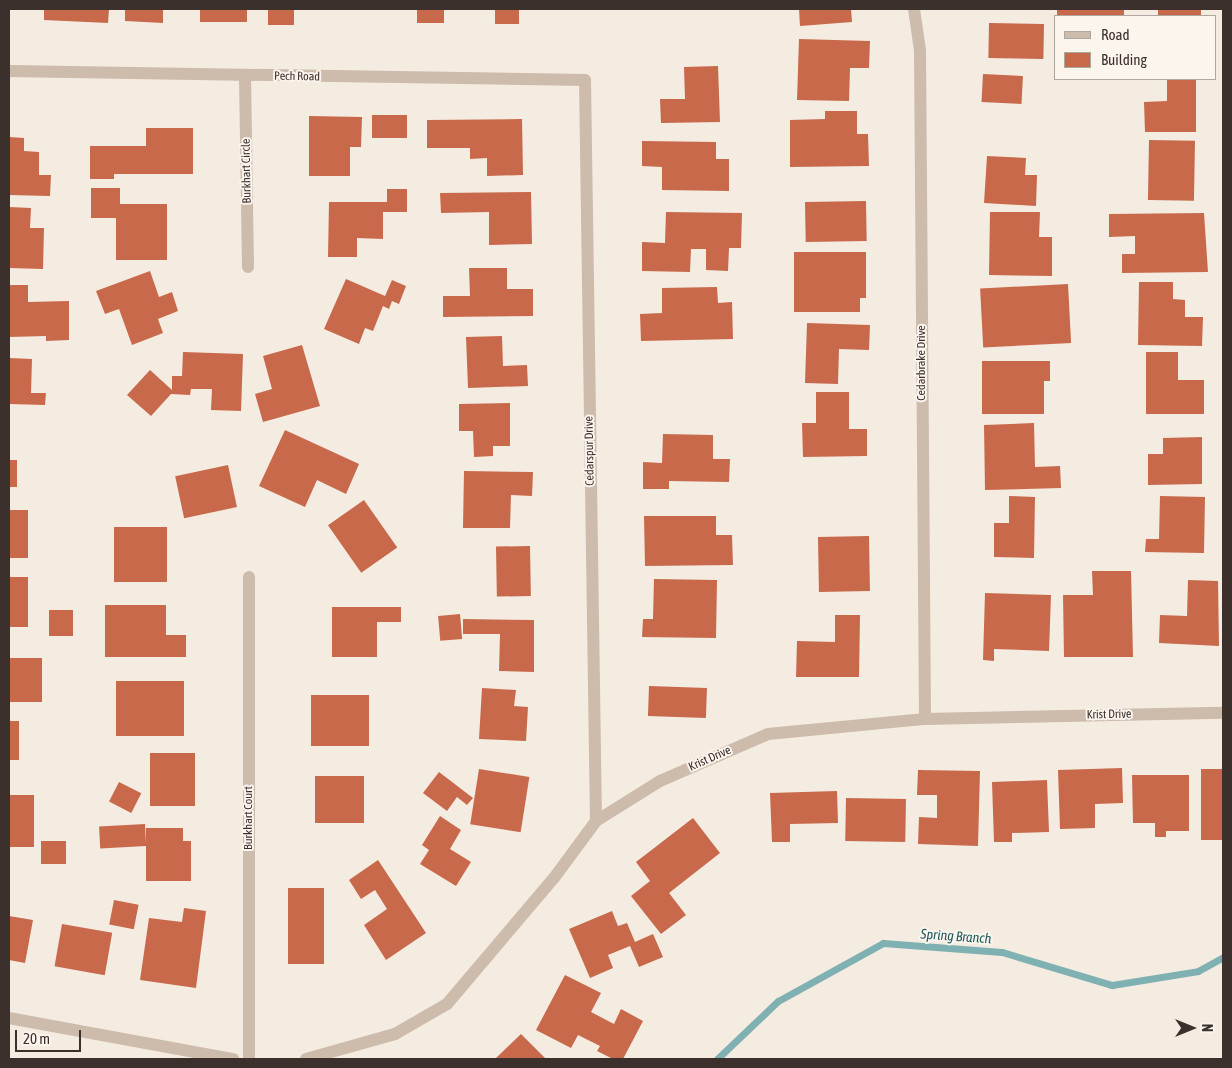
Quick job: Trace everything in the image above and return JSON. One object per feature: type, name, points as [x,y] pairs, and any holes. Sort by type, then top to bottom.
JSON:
[{"type":"street","name":"Cedarbrake Drive","points":[[914,9],[920,50],[925,719]]},
{"type":"street","name":"Pech Road","points":[[9,72],[584,80]]},
{"type":"street","name":"Burkhart Circle","points":[[245,76],[248,266]]},
{"type":"street","name":"Cedarspur Drive","points":[[584,80],[596,821]]},
{"type":"street","name":"Burkhart Court","points":[[249,577],[249,1059]]},
{"type":"street","name":"Krist Drive","points":[[306,1059],[395,1034],[447,1004],[542,893],[596,821],[660,781],[768,734],[925,719],[1223,713]]},
{"type":"street","points":[[9,1018],[233,1059]]},
{"type":"building","points":[[44,9],[109,9],[108,23],[44,20]]},
{"type":"building","points":[[125,9],[163,9],[163,23],[125,21]]},
{"type":"building","points":[[200,9],[247,9],[247,22],[200,22]]},
{"type":"building","points":[[268,9],[294,9],[294,25],[268,25]]},
{"type":"building","points":[[417,9],[444,9],[444,23],[417,23]]},
{"type":"building","points":[[495,9],[519,9],[519,24],[495,24]]},
{"type":"building","points":[[799,9],[851,9],[852,22],[800,26]]},
{"type":"building","points":[[1057,9],[1124,9],[1124,15],[1057,15]]},
{"type":"building","points":[[1158,9],[1201,9],[1201,15],[1158,15]]},
{"type":"building","points":[[989,23],[1044,24],[1043,59],[988,58]]},
{"type":"building","points":[[799,39],[870,41],[869,68],[850,68],[849,101],[797,100]]},
{"type":"building","points":[[718,66],[720,122],[661,123],[660,99],[685,99],[684,67]]},
{"type":"building","points":[[983,74],[1023,76],[1021,104],[982,102]]},
{"type":"building","points":[[1167,80],[1196,80],[1196,132],[1145,132],[1144,102],[1167,101]]},
{"type":"building","points":[[825,111],[857,111],[857,134],[868,134],[869,166],[790,167],[790,120],[825,119]]},
{"type":"building","points":[[372,115],[407,115],[407,138],[372,138]]},
{"type":"building","points":[[309,116],[362,117],[361,147],[350,147],[350,176],[309,176]]},
{"type":"building","points":[[522,119],[523,175],[487,176],[487,158],[470,159],[470,148],[427,148],[427,120]]},
{"type":"building","points":[[146,128],[193,128],[193,174],[114,174],[114,179],[90,179],[90,146],[146,146]]},
{"type":"building","points":[[9,137],[24,138],[24,151],[39,152],[39,175],[51,175],[50,196],[9,195]]},
{"type":"building","points":[[1149,140],[1195,141],[1194,201],[1148,200]]},
{"type":"building","points":[[642,141],[716,142],[716,159],[729,159],[729,191],[662,190],[662,167],[642,166]]},
{"type":"building","points":[[987,156],[1026,158],[1025,175],[1037,175],[1036,206],[984,203]]},
{"type":"building","points":[[91,188],[120,188],[120,204],[167,204],[167,260],[116,260],[116,218],[91,218]]},
{"type":"building","points":[[387,189],[407,189],[407,212],[383,212],[383,239],[357,238],[357,257],[328,257],[329,202],[387,202]]},
{"type":"building","points":[[531,192],[532,244],[489,245],[489,212],[441,213],[440,193]]},
{"type":"building","points":[[866,201],[867,241],[806,242],[805,202]]},
{"type":"building","points":[[9,207],[31,208],[30,228],[44,228],[43,269],[9,268]]},
{"type":"building","points":[[666,212],[742,213],[741,248],[729,248],[728,271],[706,270],[706,249],[691,249],[690,272],[642,271],[642,242],[665,243]]},
{"type":"building","points":[[990,212],[1040,212],[1039,237],[1052,237],[1052,276],[989,275]]},
{"type":"building","points":[[1204,213],[1208,272],[1122,273],[1122,254],[1135,254],[1135,236],[1109,237],[1109,214]]},
{"type":"building","points":[[794,252],[866,252],[866,298],[860,298],[860,312],[794,312]]},
{"type":"building","points":[[469,268],[507,268],[507,289],[533,289],[533,316],[443,317],[443,296],[470,296]]},
{"type":"building","points":[[150,271],[159,297],[172,292],[178,311],[158,319],[163,333],[132,345],[119,309],[105,314],[96,291]]},
{"type":"building","points":[[346,279],[385,296],[392,280],[406,286],[399,304],[392,301],[389,309],[383,306],[373,331],[365,328],[359,344],[324,329]]},
{"type":"building","points":[[1139,282],[1173,282],[1173,299],[1185,300],[1185,317],[1203,317],[1202,346],[1138,345]]},
{"type":"building","points":[[1068,284],[1071,343],[983,348],[980,289]]},
{"type":"building","points":[[9,285],[28,285],[28,302],[69,301],[69,340],[46,341],[46,336],[9,337]]},
{"type":"building","points":[[717,287],[718,303],[732,302],[733,339],[641,341],[640,314],[662,313],[662,288]]},
{"type":"building","points":[[807,323],[870,325],[869,350],[839,349],[838,384],[805,383]]},
{"type":"building","points":[[502,336],[503,366],[527,365],[528,386],[468,388],[466,337]]},
{"type":"building","points":[[302,345],[320,406],[263,422],[255,394],[272,389],[263,356]]},
{"type":"building","points":[[183,352],[243,354],[241,411],[211,410],[212,389],[191,389],[190,395],[171,394],[151,416],[127,395],[150,370],[172,390],[172,376],[182,376]]},
{"type":"building","points":[[1146,352],[1178,352],[1178,380],[1204,380],[1204,414],[1146,414]]},
{"type":"building","points":[[9,358],[32,359],[31,393],[46,393],[45,405],[9,404]]},
{"type":"building","points":[[982,361],[1050,361],[1050,381],[1044,381],[1044,414],[982,414]]},
{"type":"building","points":[[816,392],[849,392],[849,429],[867,429],[867,456],[803,457],[802,423],[816,423]]},
{"type":"building","points":[[510,403],[510,446],[493,446],[493,456],[474,457],[473,431],[459,431],[459,404]]},
{"type":"building","points":[[1034,423],[1035,467],[1060,466],[1061,488],[985,490],[984,425]]},
{"type":"building","points":[[285,430],[359,464],[346,494],[317,480],[305,507],[259,486]]},
{"type":"building","points":[[663,434],[713,435],[713,459],[730,459],[729,482],[669,481],[669,489],[643,489],[643,462],[662,463]]},
{"type":"building","points":[[1202,437],[1202,484],[1148,485],[1148,454],[1163,454],[1163,438]]},
{"type":"building","points":[[9,460],[17,460],[17,487],[9,487]]},
{"type":"building","points":[[228,465],[237,507],[184,518],[175,476]]},
{"type":"building","points":[[464,471],[533,472],[532,496],[511,495],[510,528],[463,528]]},
{"type":"building","points":[[1009,496],[1035,497],[1034,558],[994,557],[994,523],[1009,523]]},
{"type":"building","points":[[1160,496],[1205,497],[1204,553],[1145,552],[1146,539],[1159,539]]},
{"type":"building","points":[[364,500],[397,548],[361,573],[328,525]]},
{"type":"building","points":[[9,510],[28,510],[28,558],[9,558]]},
{"type":"building","points":[[644,516],[716,516],[716,535],[732,535],[733,565],[645,566]]},
{"type":"building","points":[[114,527],[167,527],[167,582],[114,582]]},
{"type":"building","points":[[869,536],[870,591],[819,592],[818,537]]},
{"type":"building","points":[[530,546],[531,596],[497,597],[496,547]]},
{"type":"building","points":[[1092,571],[1131,571],[1133,657],[1064,657],[1063,595],[1093,595]]},
{"type":"building","points":[[9,577],[28,577],[28,627],[9,627]]},
{"type":"building","points":[[654,579],[717,580],[716,638],[642,637],[643,619],[653,619]]},
{"type":"building","points":[[1188,580],[1218,581],[1219,646],[1159,643],[1160,615],[1187,616]]},
{"type":"building","points":[[985,593],[1051,595],[1049,651],[994,649],[994,661],[983,660]]},
{"type":"building","points":[[105,605],[166,605],[166,635],[186,635],[186,657],[105,657]]},
{"type":"building","points":[[332,607],[401,607],[401,622],[377,622],[377,657],[332,657]]},
{"type":"building","points":[[49,610],[73,610],[73,636],[49,636]]},
{"type":"building","points":[[460,614],[462,639],[440,641],[438,616]]},
{"type":"building","points":[[835,615],[860,615],[859,677],[796,677],[797,641],[835,642]]},
{"type":"building","points":[[463,619],[534,620],[534,672],[499,671],[500,634],[463,634]]},
{"type":"building","points":[[9,658],[42,658],[42,702],[9,702]]},
{"type":"building","points":[[116,681],[184,681],[184,736],[116,736]]},
{"type":"building","points":[[649,686],[707,688],[706,718],[648,716]]},
{"type":"building","points":[[482,688],[516,690],[514,706],[528,707],[526,741],[479,739]]},
{"type":"building","points":[[311,695],[369,695],[369,746],[311,746]]},
{"type":"building","points":[[9,721],[19,721],[19,760],[9,760]]},
{"type":"building","points":[[150,753],[195,753],[195,806],[150,806]]},
{"type":"building","points":[[1122,768],[1123,803],[1095,804],[1095,828],[1060,829],[1058,770]]},
{"type":"building","points":[[479,769],[529,777],[521,832],[470,824]]},
{"type":"building","points":[[1201,769],[1223,769],[1223,840],[1201,840]]},
{"type":"building","points":[[918,770],[980,771],[978,846],[918,844],[919,817],[937,818],[937,795],[917,795]]},
{"type":"building","points":[[439,772],[473,798],[467,805],[457,797],[447,811],[423,793]]},
{"type":"building","points":[[1132,775],[1189,775],[1189,831],[1166,831],[1166,837],[1155,837],[1155,823],[1133,823]]},
{"type":"building","points":[[315,776],[364,776],[364,823],[315,823]]},
{"type":"building","points":[[1047,780],[1049,832],[1012,833],[1012,842],[994,842],[992,782]]},
{"type":"building","points":[[119,782],[141,793],[131,813],[109,802]]},
{"type":"building","points":[[837,791],[838,823],[790,824],[790,842],[772,842],[770,793]]},
{"type":"building","points":[[9,795],[34,795],[34,847],[9,847]]},
{"type":"building","points":[[846,798],[906,799],[905,842],[845,841]]},
{"type":"building","points":[[440,816],[461,830],[450,849],[471,862],[456,886],[420,864],[429,850],[422,845]]},
{"type":"building","points":[[693,818],[720,853],[669,893],[686,915],[661,934],[631,896],[650,881],[636,862]]},
{"type":"building","points":[[145,824],[146,846],[100,848],[99,826]]},
{"type":"building","points":[[146,828],[183,828],[183,841],[191,841],[191,881],[146,881]]},
{"type":"building","points":[[41,841],[66,841],[66,864],[41,864]]},
{"type":"building","points":[[378,860],[426,933],[386,960],[364,925],[387,909],[375,890],[361,899],[349,880]]},
{"type":"building","points":[[288,888],[324,888],[324,964],[288,964]]},
{"type":"building","points":[[114,900],[139,905],[134,929],[109,925]]},
{"type":"building","points":[[184,908],[206,911],[196,988],[140,980],[149,918],[182,922]]},
{"type":"building","points":[[612,911],[618,926],[627,923],[635,942],[653,934],[663,957],[639,967],[630,946],[608,955],[613,968],[590,978],[569,929]]},
{"type":"building","points":[[9,916],[33,920],[25,963],[9,960]]},
{"type":"building","points":[[62,924],[112,933],[105,975],[55,966]]},
{"type":"building","points":[[565,975],[601,993],[591,1012],[614,1024],[621,1009],[643,1021],[623,1059],[613,1059],[597,1051],[600,1046],[578,1035],[571,1048],[536,1030]]},
{"type":"building","points":[[521,1034],[546,1059],[495,1059]]},
{"type":"waterway","name":"Spring Branch","points":[[717,1059],[778,1001],[883,943],[1002,952],[1112,985],[1198,971],[1223,957]]}]
